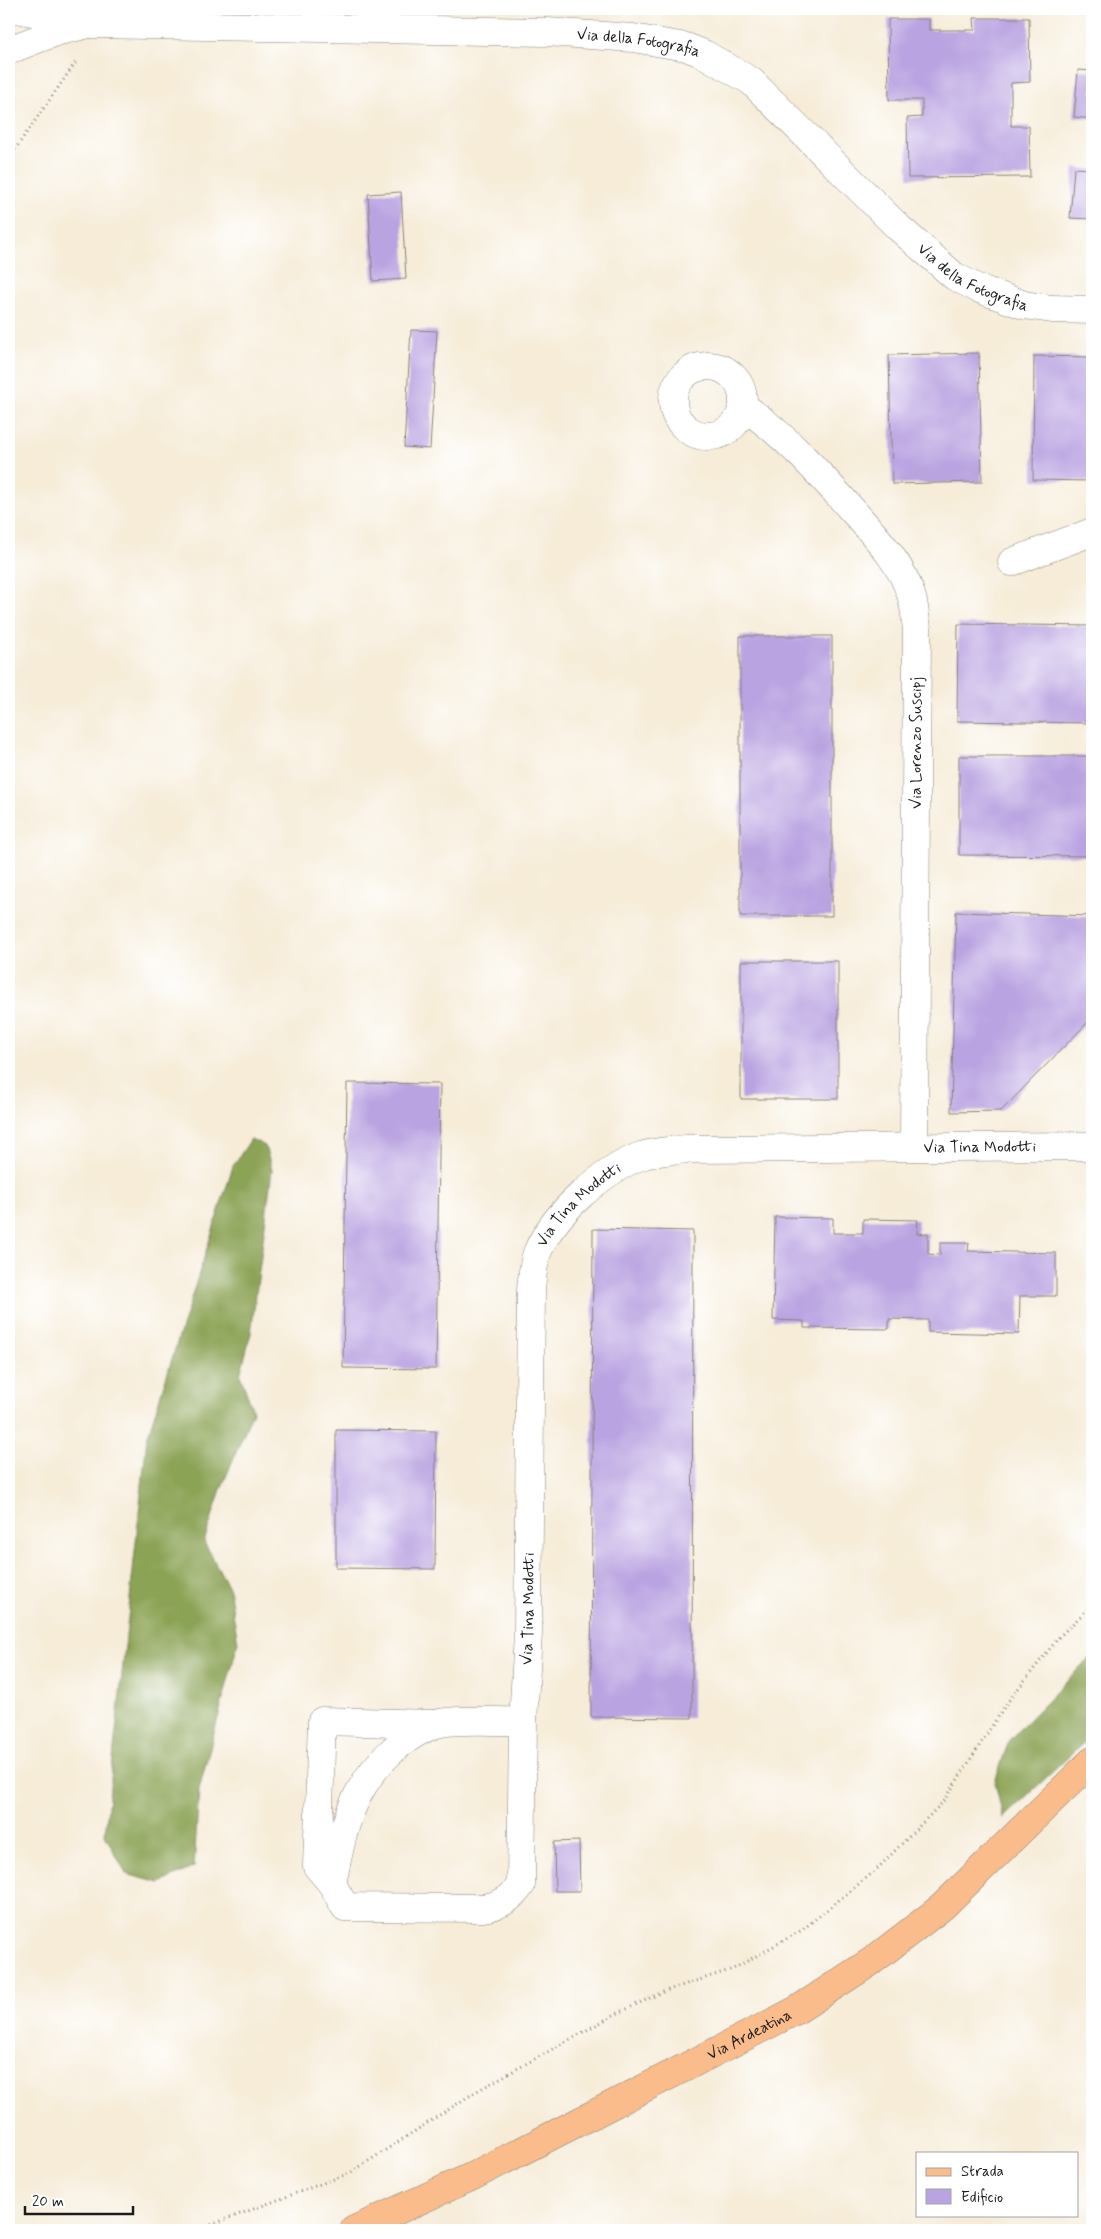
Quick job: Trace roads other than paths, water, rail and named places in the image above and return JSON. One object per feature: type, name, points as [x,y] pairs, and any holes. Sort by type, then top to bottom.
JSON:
[{"type":"main road","name":"Via Ardeatina","points":[[354,2230],[479,2172],[797,2010],[879,1956],[942,1907],[1092,1761]]},
{"type":"street","name":"Via della Fotografia","points":[[17,9],[92,24],[132,25],[470,20],[547,32],[668,42],[704,54],[751,81],[906,235],[954,276],[977,288],[1024,305],[1052,309],[1092,310]]},
{"type":"street","name":"Via della Fotografia","points":[[9,50],[56,32],[92,24]]},
{"type":"street","name":"Via Lorenzo Suscipj","points":[[743,406],[763,420],[821,476],[880,542],[897,565],[911,595],[917,628],[914,1147]]},
{"type":"street","points":[[1012,562],[1092,532]]},
{"type":"street","name":"Via Tina Modotti","points":[[332,1884],[345,1907],[466,1910],[499,1905],[512,1898],[521,1885],[523,1721],[528,1634],[530,1290],[532,1272],[538,1252],[545,1239],[570,1206],[601,1177],[644,1155],[686,1149],[1092,1146]]},
{"type":"street","points":[[332,1884],[317,1866],[322,1722],[435,1724],[523,1721]]},
{"type":"street","points":[[332,1884],[343,1833],[357,1792],[383,1759],[412,1735],[435,1724]]}]
